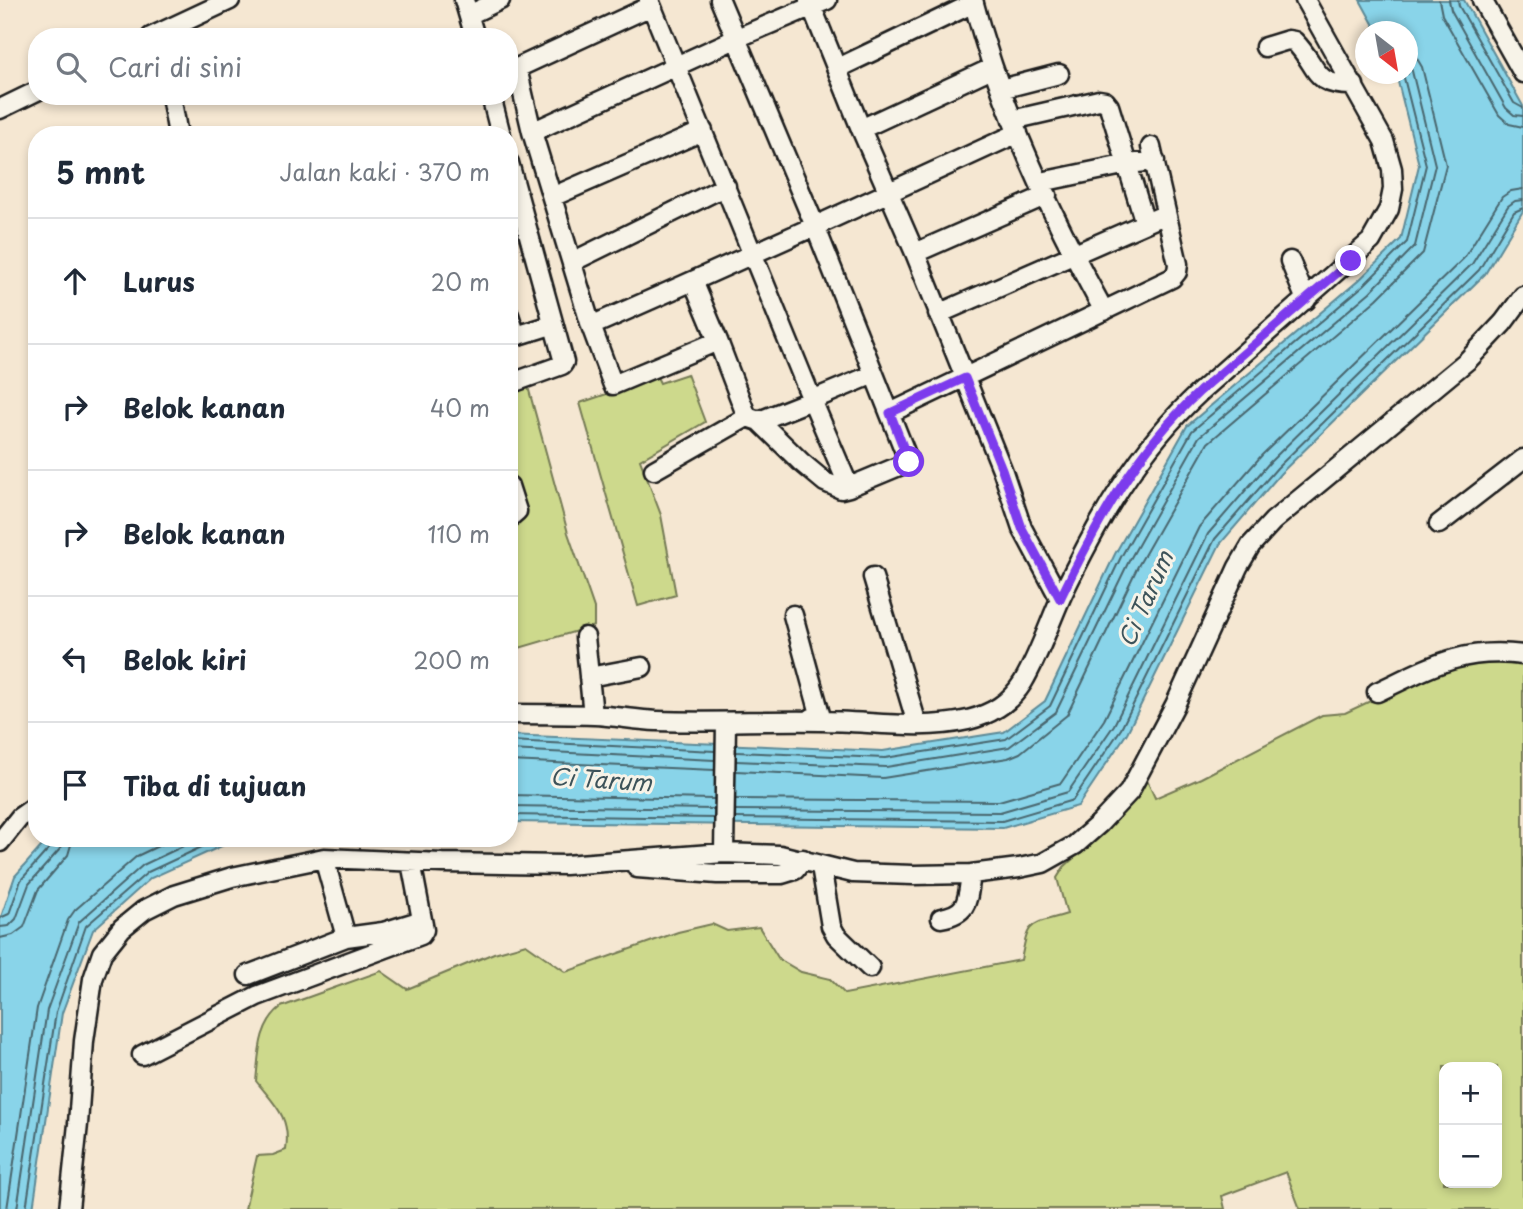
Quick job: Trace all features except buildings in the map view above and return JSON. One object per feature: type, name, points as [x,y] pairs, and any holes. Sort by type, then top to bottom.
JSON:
[{"type":"street","points":[[172,28],[230,0]]},
{"type":"street","points":[[473,28],[467,8],[500,0]]},
{"type":"street","points":[[720,0],[741,36]]},
{"type":"street","points":[[693,281],[753,419],[825,482],[841,489],[909,462],[894,411],[741,36],[730,0]]},
{"type":"street","points":[[518,713],[593,715],[726,726],[822,720],[937,724],[968,720],[988,713],[1012,697],[1024,681],[1060,599],[1101,517],[1151,443],[1200,391],[1371,241],[1389,209],[1393,189],[1392,169],[1384,141],[1305,0]]},
{"type":"street","points":[[1482,0],[1523,73]]},
{"type":"street","points":[[533,132],[816,2],[861,130],[915,253],[1002,469],[1022,528],[1060,599]]},
{"type":"street","points":[[838,68],[974,2],[992,68],[1015,127],[1074,256],[1104,311]]},
{"type":"street","points":[[518,68],[650,3],[849,486]]},
{"type":"street","points":[[1265,47],[1288,40],[1294,41],[1320,77],[1328,83],[1334,86],[1354,85]]},
{"type":"street","points":[[861,130],[992,68]]},
{"type":"street","points":[[1001,89],[1059,74]]},
{"type":"street","points":[[518,86],[591,326],[613,385],[718,341]]},
{"type":"street","points":[[0,109],[28,95]]},
{"type":"street","points":[[591,326],[819,224],[1015,127],[1099,100],[1105,101],[1109,106],[1145,223]]},
{"type":"street","points":[[173,105],[176,126]]},
{"type":"street","points":[[493,105],[499,126]]},
{"type":"street","points":[[552,197],[703,131]]},
{"type":"street","points":[[894,411],[1172,278],[1177,272],[1178,264],[1164,215],[1153,154],[1044,189],[915,253]]},
{"type":"street","points":[[572,262],[726,186]]},
{"type":"street","points":[[518,196],[564,362],[518,381]]},
{"type":"street","points":[[938,314],[1164,215]]},
{"type":"street","points":[[1290,261],[1306,300]]},
{"type":"street","points":[[68,1209],[93,979],[102,953],[122,928],[144,910],[174,895],[232,877],[324,858],[565,865],[724,849],[803,859],[853,873],[971,874],[1043,863],[1075,845],[1100,824],[1129,792],[1150,756],[1238,567],[1251,545],[1273,522],[1468,360],[1503,323],[1523,296]]},
{"type":"street","points":[[852,307],[874,374],[917,449]]},
{"type":"street","points":[[518,335],[545,327]]},
{"type":"street","points":[[654,470],[753,419],[812,400],[874,374]]},
{"type":"street","points":[[1439,524],[1523,459]]},
{"type":"street","points":[[873,576],[917,724]]},
{"type":"street","points":[[793,615],[822,720]]},
{"type":"street","points":[[585,637],[593,715]]},
{"type":"street","points":[[1377,692],[1464,655],[1496,652],[1523,655]]},
{"type":"street","points":[[589,677],[642,667]]},
{"type":"street","points":[[631,718],[660,713],[704,711],[782,714],[822,720]]},
{"type":"street","points":[[724,849],[726,726]]},
{"type":"street","points":[[0,842],[28,811]]},
{"type":"street","points":[[324,858],[346,937]]},
{"type":"street","points":[[613,861],[636,868],[672,871],[782,874],[795,870],[803,859]]},
{"type":"street","points":[[142,1055],[257,996],[421,935],[424,930],[411,862]]},
{"type":"street","points":[[821,866],[831,926],[836,935],[870,968]]},
{"type":"street","points":[[941,918],[959,912],[966,905],[971,874]]},
{"type":"street","points":[[248,975],[346,937],[383,932],[422,920]]},
{"type":"green space","points":[[687,374],[705,422],[640,460],[661,515],[676,595],[638,606],[580,403],[657,377],[660,383]]},
{"type":"green space","points":[[527,383],[568,533],[594,608],[594,626],[518,648],[519,503],[518,386]]},
{"type":"green space","points":[[1523,660],[1523,1209],[1300,1209],[1286,1172],[1222,1196],[1225,1209],[245,1209],[257,1156],[273,1155],[286,1150],[284,1120],[256,1081],[264,1031],[273,1014],[281,1007],[381,971],[407,989],[494,953],[526,944],[566,972],[678,932],[712,924],[727,931],[759,927],[779,959],[801,972],[830,979],[845,994],[1021,960],[1026,937],[1032,926],[1067,914],[1057,878],[1064,867],[1101,833],[1146,778],[1155,798],[1201,778],[1322,715],[1345,713],[1451,663]]},
{"type":"water","name":"Ci Tarum","points":[[1360,0],[1464,0],[1523,106],[1523,211],[1485,274],[1281,473],[1220,544],[1127,733],[1078,806],[1003,828],[518,822],[518,735],[883,751],[1004,732],[1045,701],[1115,554],[1187,426],[1359,280],[1401,239],[1419,165],[1399,84],[1418,84],[1418,21],[1372,21]]},
{"type":"water","points":[[41,847],[219,847],[151,878],[93,930],[62,1013],[33,1209],[0,1209],[0,920],[15,876]]},
{"type":"route","points":[[909,462],[890,413],[965,378],[1002,469],[1022,528],[1060,599],[1101,517],[1151,443],[1200,391],[1351,261]]}]
